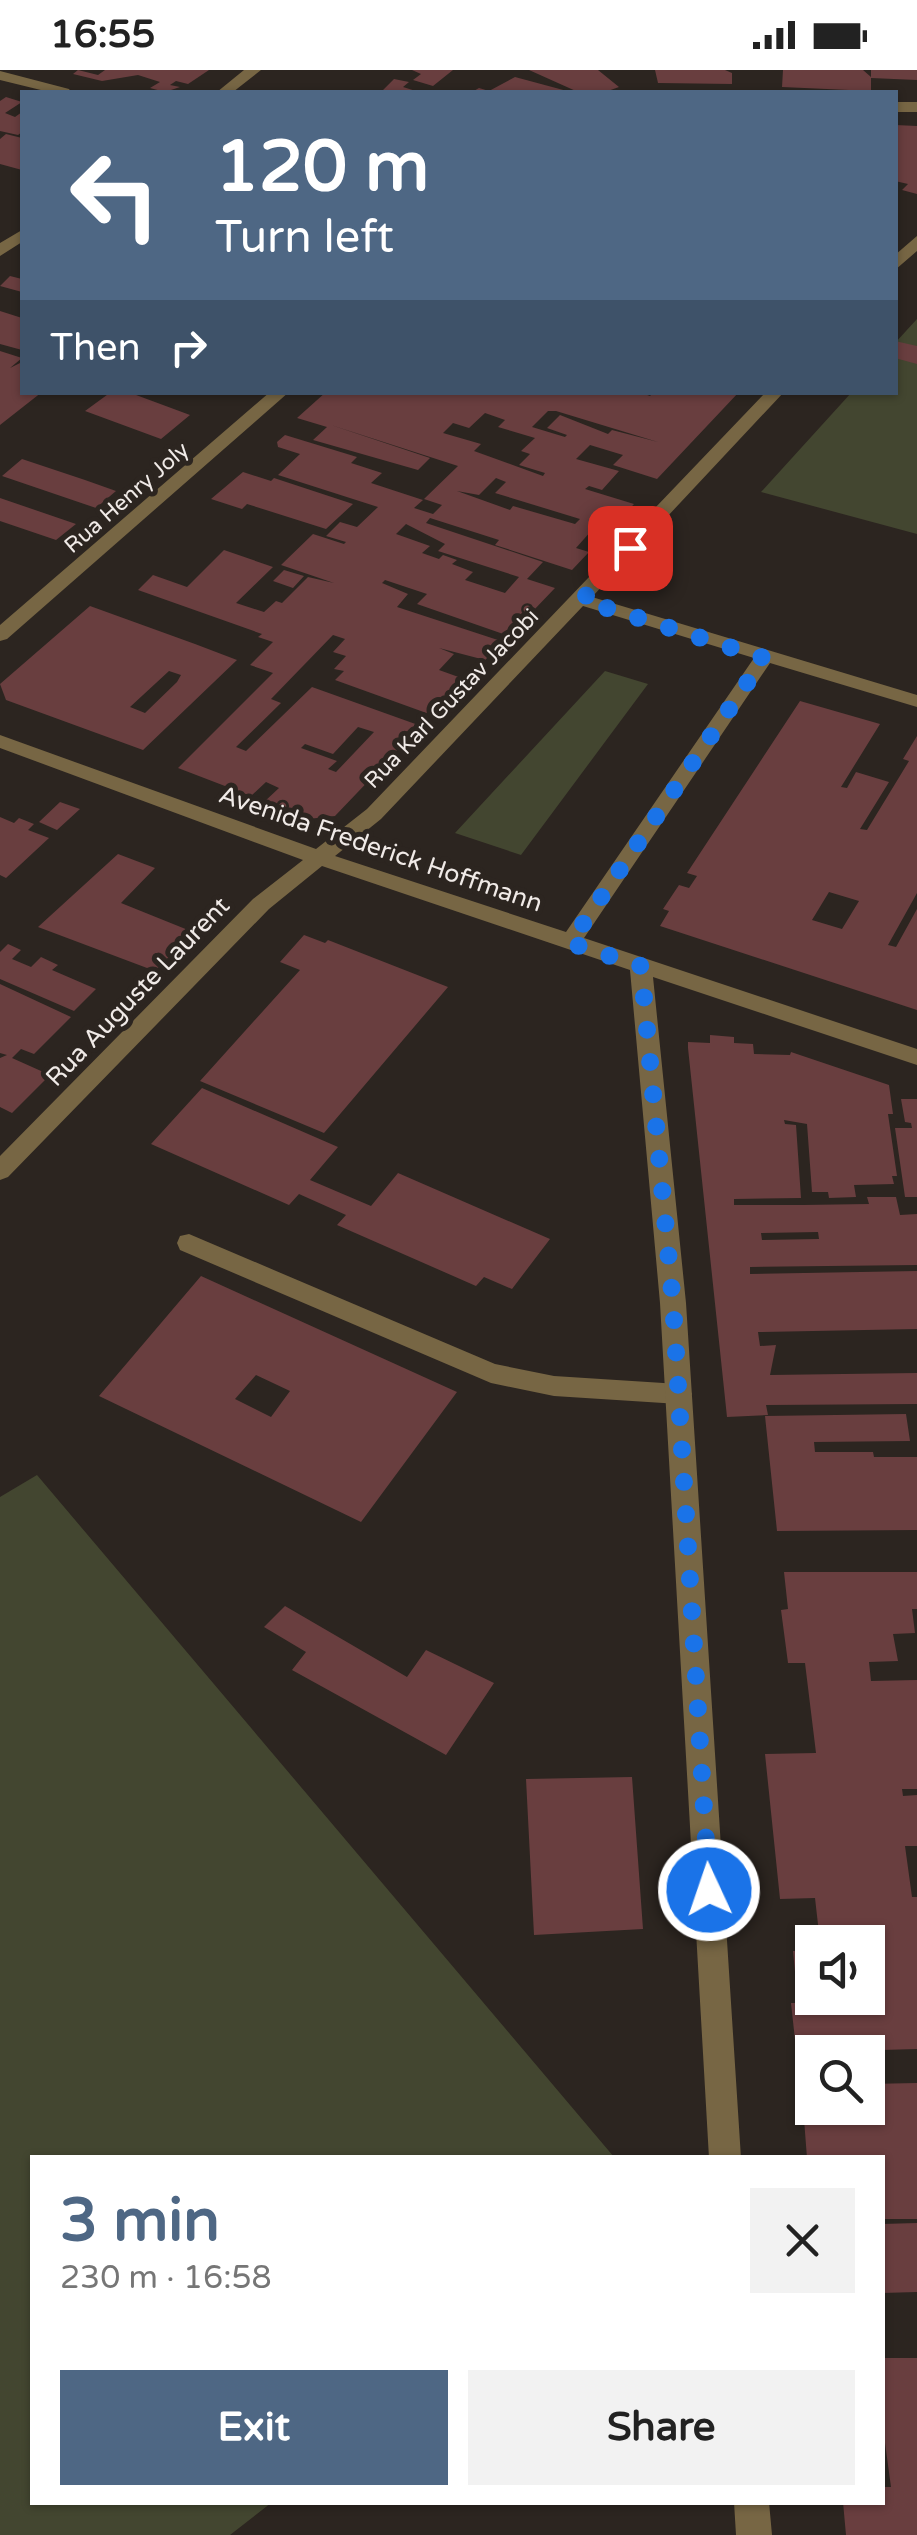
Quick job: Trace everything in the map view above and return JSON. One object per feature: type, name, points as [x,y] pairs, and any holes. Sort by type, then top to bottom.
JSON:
[{"type":"street","points":[[227,90],[254,70]]},
{"type":"street","points":[[0,75],[56,90]]},
{"type":"street","points":[[898,262],[917,241]]},
{"type":"street","name":"Rua Henry Joly","points":[[0,635],[278,395]]},
{"type":"street","name":"Rua Karl Gustav Jacobi","points":[[322,859],[374,814],[773,395]]},
{"type":"street","points":[[582,600],[917,701]]},
{"type":"street","points":[[570,943],[764,658]]},
{"type":"street","name":"Avenida Frederick Hoffmann","points":[[0,740],[322,859],[917,1057]]},
{"type":"street","name":"Rua Auguste Laurent","points":[[0,1171],[261,904],[322,859]]},
{"type":"street","points":[[641,966],[679,1394],[725,2155]]},
{"type":"street","points":[[189,1243],[491,1373],[554,1386],[679,1394]]},
{"type":"street","points":[[751,2505],[754,2535]]},
{"type":"green space","points":[[917,319],[917,534],[761,492],[849,395],[898,395],[898,340]]},
{"type":"green space","points":[[605,671],[648,684],[521,855],[455,833]]},
{"type":"green space","points":[[37,1475],[612,2155],[30,2155],[30,2505],[268,2505],[230,2535],[0,2535],[0,1497]]},
{"type":"building","points":[[78,70],[98,75],[105,70],[209,70],[188,84],[176,81],[170,85],[180,87],[171,90],[150,88],[160,82],[138,75],[102,81],[73,74]]},
{"type":"building","points":[[412,70],[453,70],[433,86],[413,80],[421,74]]},
{"type":"building","points":[[529,70],[598,70],[619,87],[574,90]]},
{"type":"building","points":[[655,70],[725,70],[732,73],[732,84],[658,83]]},
{"type":"building","points":[[783,70],[863,70],[871,77],[871,70],[917,70],[917,80],[871,78],[871,90],[782,87]]},
{"type":"building","points":[[515,77],[563,90],[491,90]]},
{"type":"building","points":[[394,79],[409,82],[403,87],[413,90],[383,90]]},
{"type":"building","points":[[6,97],[20,101],[5,113],[15,117],[20,113],[18,135],[0,131],[0,101]]},
{"type":"building","points":[[898,125],[917,126],[917,194],[902,190],[908,184],[898,182]]},
{"type":"building","points":[[6,134],[20,138],[20,169],[0,164],[0,139]]},
{"type":"building","points":[[10,276],[20,278],[20,291],[0,286]]},
{"type":"building","points":[[0,311],[20,317],[20,349],[0,344]]},
{"type":"building","points":[[898,342],[917,346],[917,364],[898,359]]},
{"type":"building","points":[[0,351],[20,357],[10,368],[20,363],[20,395],[38,395],[0,425]]},
{"type":"building","points":[[107,395],[136,395],[190,415],[161,439],[85,411]]},
{"type":"building","points":[[323,395],[736,395],[657,479],[613,465],[623,455],[590,445],[576,459],[619,471],[602,490],[589,486],[585,489],[634,504],[606,534],[592,530],[576,548],[589,552],[572,570],[495,545],[499,540],[430,518],[426,523],[543,562],[527,579],[555,588],[509,636],[417,604],[427,594],[385,580],[382,583],[408,594],[397,607],[504,642],[485,660],[439,648],[454,654],[439,670],[467,680],[432,715],[335,680],[344,671],[334,669],[346,656],[333,652],[345,639],[333,635],[271,699],[281,703],[236,747],[246,751],[312,687],[421,726],[335,816],[308,819],[264,802],[279,788],[266,782],[251,796],[178,768],[273,673],[250,665],[273,642],[258,637],[262,634],[138,590],[153,575],[187,587],[224,550],[273,567],[236,603],[264,612],[276,601],[282,603],[308,577],[334,583],[281,565],[313,534],[344,544],[326,536],[340,522],[357,527],[378,507],[278,475],[300,454],[278,447],[277,442],[285,435],[357,457],[351,463],[382,473],[371,483],[423,500],[414,508],[433,514],[442,505],[424,499],[458,466],[331,425],[430,458],[418,470],[313,440],[327,427],[297,418]],"holes":[[[548,411],[556,411],[658,442],[612,430],[608,434],[560,415],[547,428],[565,437],[532,427]],[[485,413],[505,420],[498,427],[535,438],[521,451],[530,454],[519,465],[545,473],[543,476],[474,451],[481,444],[443,433],[453,423],[469,428]],[[496,478],[506,482],[495,493],[580,519],[575,524],[513,506],[510,510],[457,491],[479,495]],[[406,524],[445,544],[438,551],[519,577],[505,593],[465,580],[473,572],[452,564],[457,560],[422,553],[430,546],[396,534]],[[358,727],[374,732],[336,772],[328,769],[337,761],[301,748],[305,744],[333,754]]]},
{"type":"building","points":[[22,459],[116,491],[96,508],[2,476]]},
{"type":"building","points":[[243,472],[353,504],[326,529],[247,504],[242,509],[211,499]]},
{"type":"building","points":[[0,498],[76,524],[56,540],[0,521]]},
{"type":"building","points":[[284,570],[304,576],[293,588],[273,581]]},
{"type":"building","points":[[90,606],[237,660],[143,750],[6,700],[0,684]],"holes":[[[169,671],[181,675],[145,713],[130,707]]]},
{"type":"building","points":[[800,701],[880,724],[841,787],[847,788],[856,772],[889,782],[860,829],[867,830],[909,761],[903,759],[917,736],[917,893],[888,945],[896,947],[917,909],[917,1010],[660,926],[669,911],[663,909],[679,885],[689,888],[697,876],[687,873]],"holes":[[[829,892],[859,901],[842,929],[812,920]]]},
{"type":"building","points":[[60,802],[80,809],[57,830],[39,822]]},
{"type":"building","points":[[0,817],[14,823],[19,818],[34,824],[28,830],[49,838],[6,878],[0,875]]},
{"type":"building","points":[[118,854],[155,868],[121,903],[193,932],[155,971],[38,927]]},
{"type":"building","points":[[304,935],[325,943],[328,940],[448,987],[324,1133],[200,1081],[300,970],[280,962]]},
{"type":"building","points":[[8,944],[21,950],[12,959],[31,967],[41,957],[58,965],[52,970],[96,989],[74,1011],[0,979],[0,952]]},
{"type":"building","points":[[0,984],[71,1017],[34,1054],[21,1049],[12,1058],[50,1075],[12,1113],[0,1107],[0,1058],[7,1055],[0,1053]]},
{"type":"building","points":[[710,1035],[734,1037],[734,1043],[753,1044],[754,1054],[791,1052],[889,1085],[893,1114],[888,1114],[897,1176],[892,1176],[894,1184],[854,1185],[856,1197],[829,1198],[828,1192],[812,1192],[807,1124],[784,1120],[785,1124],[796,1125],[801,1198],[734,1199],[734,1205],[869,1204],[867,1197],[896,1197],[900,1215],[917,1214],[917,1265],[750,1267],[750,1274],[917,1271],[917,1329],[758,1332],[760,1346],[776,1345],[770,1375],[917,1373],[917,1404],[766,1405],[768,1415],[727,1417],[688,1048],[688,1042],[710,1043]],"holes":[[[818,1232],[819,1239],[762,1240],[761,1233]]]},
{"type":"building","points":[[202,1088],[338,1147],[310,1180],[371,1206],[398,1173],[550,1239],[512,1289],[484,1277],[476,1286],[337,1225],[346,1215],[299,1194],[289,1205],[151,1144]]},
{"type":"building","points":[[901,1099],[917,1099],[917,1197],[905,1197],[895,1128],[912,1128],[911,1123],[905,1122]]},
{"type":"building","points":[[201,1276],[457,1392],[361,1522],[99,1396]],"holes":[[[256,1375],[290,1391],[271,1417],[235,1399]]]},
{"type":"building","points":[[906,1414],[910,1441],[814,1442],[815,1452],[917,1457],[917,1530],[777,1531],[765,1416]]},
{"type":"building","points":[[784,1572],[917,1572],[917,1609],[912,1609],[915,1633],[893,1634],[898,1661],[869,1662],[871,1681],[917,1680],[917,1789],[902,1789],[903,1796],[917,1795],[917,1846],[905,1846],[912,1897],[917,1897],[917,2049],[885,2050],[885,2035],[795,2035],[795,2040],[791,2003],[795,2003],[795,2015],[885,2015],[885,1925],[818,1925],[815,1898],[780,1899],[765,1754],[816,1753],[805,1663],[788,1663],[781,1610],[788,1609]]},
{"type":"building","points":[[285,1606],[407,1677],[426,1650],[494,1683],[446,1755],[292,1670],[306,1652],[264,1627]]},
{"type":"building","points":[[632,1777],[643,1929],[534,1935],[526,1779]]},
{"type":"building","points":[[917,2083],[917,2219],[885,2219],[885,2155],[807,2155],[804,2125],[885,2125],[885,2084]]},
{"type":"building","points":[[917,2223],[917,2292],[885,2293],[885,2224]]},
{"type":"building","points":[[885,2358],[917,2358],[917,2535],[846,2535],[843,2505],[885,2505],[885,2487],[891,2487],[885,2443]]},
{"type":"route","points":[[630,548],[582,600],[764,658],[570,943],[641,966],[673,1303],[709,1890]]}]
